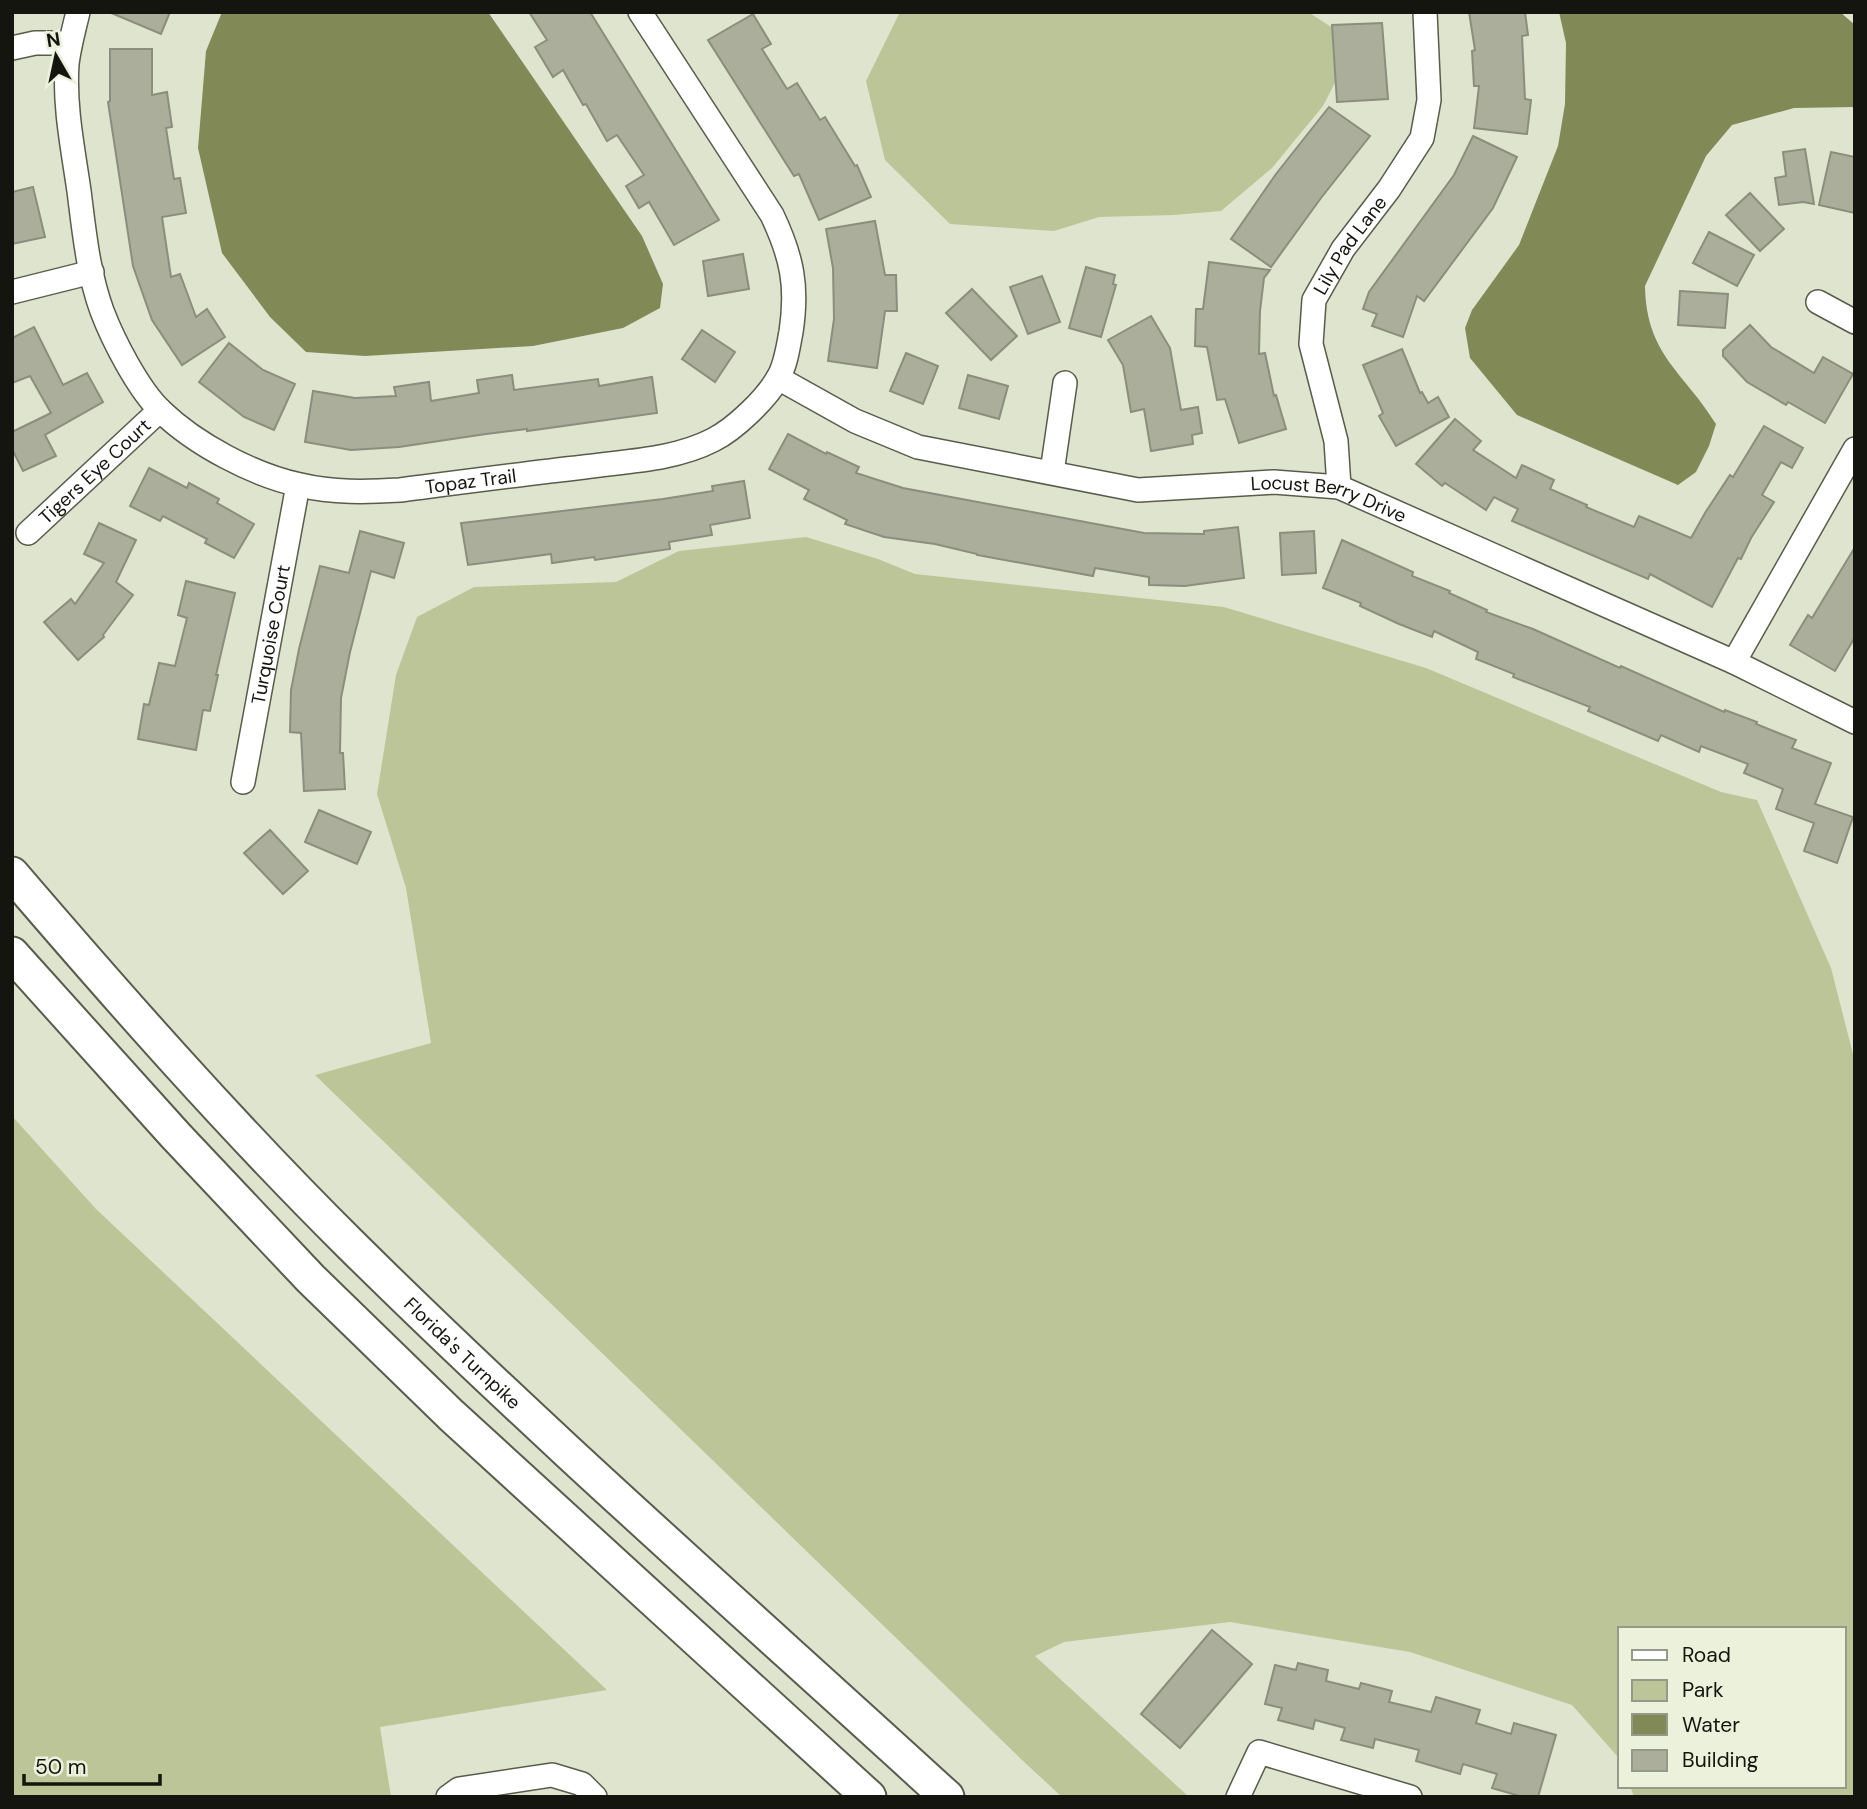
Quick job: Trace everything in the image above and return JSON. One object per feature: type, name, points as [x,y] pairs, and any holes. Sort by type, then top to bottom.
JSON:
[{"type":"highway","name":"Florida's Turnpike","points":[[12,874],[86,961],[349,1243],[487,1377],[947,1797]]},
{"type":"highway","points":[[12,954],[176,1136],[311,1279],[451,1415],[869,1797]]},
{"type":"street","name":"Topaz Trail","points":[[78,12],[67,65],[67,105],[92,272],[101,307],[117,347],[160,410],[202,442],[263,473],[299,485],[334,491],[400,490],[671,455],[715,439],[759,403],[778,378],[786,356],[795,296],[793,272],[781,234],[772,215],[639,12]]},
{"type":"street","name":"Lily Pad Lane","points":[[1339,487],[1336,441],[1311,344],[1314,300],[1343,249],[1389,190],[1422,138],[1429,100],[1425,12]]},
{"type":"street","points":[[12,48],[35,43],[70,43]]},
{"type":"street","points":[[12,292],[92,272]]},
{"type":"street","points":[[1818,302],[1855,322]]},
{"type":"street","name":"Locust Berry Drive","points":[[778,378],[855,421],[918,447],[1138,490],[1274,482],[1339,487],[1734,662],[1855,722]]},
{"type":"street","points":[[1052,472],[1065,383]]},
{"type":"street","name":"Tigers Eye Court","points":[[28,533],[160,410]]},
{"type":"street","points":[[1734,662],[1855,449]]},
{"type":"street","name":"Turquoise Court","points":[[243,782],[299,485]]},
{"type":"street","points":[[1238,1797],[1259,1752],[1410,1797]]},
{"type":"street","points":[[448,1797],[459,1789],[552,1775],[582,1784],[596,1797]]},
{"type":"green space","points":[[900,12],[1308,12],[1339,32],[1344,65],[1323,106],[1272,168],[1221,211],[1099,217],[1054,231],[950,224],[885,160],[866,81]]},
{"type":"green space","points":[[806,537],[878,559],[915,574],[1224,607],[1426,668],[1721,792],[1757,800],[1831,968],[1855,1062],[1855,1797],[1634,1797],[1631,1788],[1846,1788],[1846,1627],[1618,1627],[1618,1757],[1572,1705],[1410,1652],[1230,1622],[1064,1642],[1035,1656],[1189,1797],[1062,1797],[315,1075],[431,1043],[406,888],[377,794],[396,675],[417,617],[474,587],[616,582],[679,551]]},
{"type":"green space","points":[[12,1116],[96,1209],[607,1690],[380,1727],[391,1797],[12,1797]]},
{"type":"water","points":[[222,12],[488,12],[642,236],[663,284],[660,308],[623,328],[533,346],[365,356],[306,352],[270,317],[222,253],[198,148],[206,51]]},
{"type":"water","points":[[1559,12],[1840,12],[1855,25],[1855,107],[1794,108],[1732,125],[1706,156],[1645,286],[1647,310],[1659,346],[1716,424],[1696,472],[1678,485],[1517,415],[1470,358],[1465,328],[1472,310],[1519,245],[1558,146],[1565,104],[1566,43]]},
{"type":"building","points":[[109,12],[170,12],[161,34]]},
{"type":"building","points":[[529,12],[590,12],[719,220],[674,245],[649,202],[639,208],[626,186],[644,175],[617,135],[607,141],[563,70],[553,77],[535,47],[547,40]]},
{"type":"building","points":[[1469,12],[1525,12],[1528,35],[1522,36],[1525,99],[1531,100],[1527,134],[1474,128],[1479,86],[1474,86],[1472,51],[1475,50]]},
{"type":"building","points":[[753,14],[771,44],[762,49],[787,89],[797,83],[820,120],[825,117],[855,166],[857,165],[871,197],[819,220],[799,174],[794,176],[708,40]]},
{"type":"building","points":[[1382,23],[1388,99],[1337,102],[1332,25]]},
{"type":"building","points":[[110,49],[152,49],[152,95],[167,92],[172,127],[166,128],[174,179],[180,178],[186,213],[162,217],[171,277],[180,274],[196,317],[207,309],[225,337],[182,365],[152,320],[133,266],[108,102]]},
{"type":"building","points":[[1329,107],[1370,136],[1271,267],[1231,239],[1276,174]]},
{"type":"building","points":[[1473,136],[1517,157],[1493,208],[1424,301],[1417,296],[1403,337],[1372,326],[1377,314],[1363,309],[1369,292],[1454,175]]},
{"type":"building","points":[[1805,149],[1814,204],[1803,202],[1779,205],[1775,178],[1786,176],[1783,152]]},
{"type":"building","points":[[1831,152],[1855,157],[1855,213],[1819,205]]},
{"type":"building","points":[[33,187],[45,237],[12,244],[12,192]]},
{"type":"building","points":[[1750,193],[1784,229],[1760,251],[1726,215]]},
{"type":"building","points":[[875,221],[885,275],[896,275],[897,311],[885,311],[877,368],[828,361],[834,319],[833,268],[826,229]]},
{"type":"building","points":[[1709,232],[1754,255],[1737,286],[1693,263]]},
{"type":"building","points":[[743,254],[749,289],[708,296],[703,261]]},
{"type":"building","points":[[1209,262],[1270,270],[1264,278],[1259,354],[1265,353],[1274,396],[1276,395],[1286,429],[1239,443],[1225,399],[1217,400],[1207,347],[1195,346],[1196,309],[1203,309]]},
{"type":"building","points":[[1086,267],[1115,275],[1113,284],[1116,285],[1101,337],[1069,328]]},
{"type":"building","points":[[1042,276],[1060,322],[1028,334],[1010,287]]},
{"type":"building","points":[[972,289],[1017,336],[991,360],[946,313]]},
{"type":"building","points":[[1680,291],[1728,294],[1725,328],[1678,325]]},
{"type":"building","points":[[1151,316],[1170,348],[1181,410],[1198,407],[1202,433],[1192,435],[1193,444],[1151,451],[1144,409],[1131,412],[1123,365],[1108,340]]},
{"type":"building","points":[[1750,325],[1771,347],[1814,373],[1823,357],[1853,374],[1825,423],[1788,402],[1786,405],[1747,382],[1723,356],[1723,350]]},
{"type":"building","points":[[34,327],[63,385],[87,373],[103,402],[45,435],[56,456],[23,471],[12,449],[12,432],[51,413],[30,376],[12,383],[12,338]]},
{"type":"building","points":[[702,330],[735,352],[715,382],[682,359]]},
{"type":"building","points":[[229,343],[263,370],[295,384],[274,430],[244,417],[199,382]]},
{"type":"building","points":[[1402,349],[1420,393],[1422,392],[1428,403],[1438,397],[1449,417],[1396,446],[1379,416],[1383,413],[1363,365]]},
{"type":"building","points":[[906,353],[938,366],[923,404],[890,391]]},
{"type":"building","points":[[512,375],[514,390],[598,379],[599,386],[652,377],[657,413],[399,447],[351,450],[305,442],[313,391],[355,398],[396,396],[394,387],[429,382],[431,401],[479,393],[477,380]]},
{"type":"building","points":[[968,375],[1008,386],[999,419],[959,408]]},
{"type":"building","points":[[1455,419],[1481,441],[1473,450],[1516,478],[1522,465],[1554,480],[1550,489],[1587,505],[1586,507],[1634,527],[1639,516],[1691,538],[1764,426],[1803,448],[1792,468],[1781,462],[1762,495],[1774,502],[1741,559],[1738,558],[1712,607],[1650,574],[1648,579],[1512,521],[1518,509],[1494,497],[1486,510],[1445,483],[1442,486],[1416,464]]},
{"type":"building","points":[[788,434],[826,454],[827,452],[859,467],[856,473],[903,488],[1144,533],[1204,534],[1204,531],[1238,527],[1244,578],[1185,586],[1149,585],[1149,577],[1095,568],[1093,576],[977,555],[935,544],[884,537],[845,524],[847,520],[804,499],[809,490],[769,469]]},
{"type":"building","points":[[149,468],[187,488],[189,483],[219,499],[217,503],[254,524],[234,558],[205,543],[207,539],[163,516],[160,521],[130,506]]},
{"type":"building","points":[[744,481],[750,518],[710,525],[712,535],[669,542],[670,549],[595,560],[594,557],[552,563],[551,554],[468,565],[461,523],[663,499],[713,491],[712,486]]},
{"type":"building","points":[[99,523],[136,540],[116,582],[133,595],[104,637],[78,660],[44,622],[71,599],[75,604],[104,563],[84,554]]},
{"type":"building","points":[[360,531],[404,543],[394,578],[371,571],[350,652],[341,698],[340,753],[343,753],[345,789],[304,791],[301,733],[290,732],[291,690],[299,649],[320,566],[349,573]]},
{"type":"building","points":[[1314,531],[1316,573],[1282,575],[1280,533]]},
{"type":"building","points":[[1342,540],[1413,572],[1412,576],[1450,591],[1449,593],[1487,610],[1486,612],[1533,629],[1724,712],[1725,710],[1757,722],[1756,724],[1796,740],[1792,748],[1831,763],[1815,804],[1853,817],[1837,863],[1804,851],[1814,823],[1776,809],[1783,789],[1744,773],[1748,764],[1701,746],[1699,752],[1661,735],[1658,741],[1588,711],[1590,707],[1513,677],[1514,674],[1476,659],[1478,652],[1434,631],[1432,637],[1323,588]]},
{"type":"building","points":[[1855,547],[1855,637],[1835,671],[1790,645],[1808,615],[1812,618]]},
{"type":"building","points":[[186,581],[235,593],[210,711],[203,710],[196,750],[138,739],[144,704],[149,705],[159,663],[175,666],[187,618],[178,615]]},
{"type":"building","points":[[319,810],[371,832],[357,864],[305,842]]},
{"type":"building","points":[[270,830],[308,871],[283,894],[244,853]]},
{"type":"building","points":[[1212,1630],[1252,1664],[1180,1748],[1141,1714]]},
{"type":"building","points":[[1298,1663],[1328,1670],[1326,1681],[1359,1689],[1361,1683],[1392,1691],[1389,1702],[1431,1712],[1436,1697],[1480,1710],[1476,1723],[1511,1734],[1514,1723],[1556,1735],[1538,1797],[1523,1797],[1492,1788],[1497,1774],[1463,1764],[1460,1774],[1416,1761],[1419,1750],[1375,1739],[1373,1748],[1341,1740],[1345,1728],[1315,1720],[1313,1729],[1278,1720],[1282,1708],[1265,1704],[1275,1665],[1296,1670]]}]
